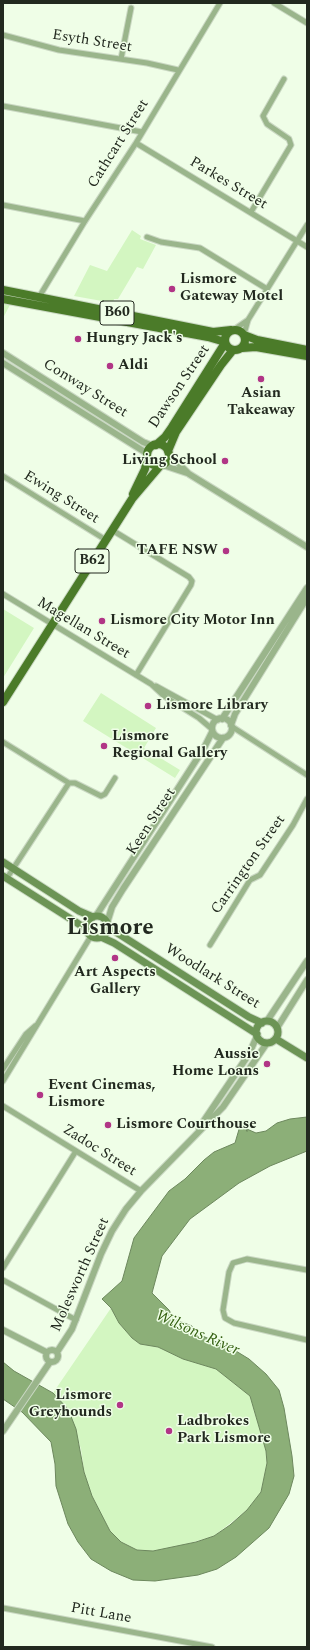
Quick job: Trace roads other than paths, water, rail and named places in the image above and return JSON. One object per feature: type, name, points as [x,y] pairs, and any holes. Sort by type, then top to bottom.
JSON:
[{"type":"main road","name":"B60","points":[[3,290],[213,332],[233,330]]},
{"type":"main road","name":"B60","points":[[3,299],[198,335],[225,343],[233,350]]},
{"type":"main road","points":[[225,343],[227,334],[233,330],[257,340],[307,350]]},
{"type":"main road","points":[[242,348],[245,343],[244,335]]},
{"type":"main road","name":"Dawson Street","points":[[154,446],[165,437],[172,428],[225,343]]},
{"type":"main road","points":[[233,350],[256,347],[307,356]]},
{"type":"main road","name":"Dawson Street","points":[[168,453],[176,432],[220,365],[233,350]]},
{"type":"main road","points":[[154,446],[163,446],[168,453]]},
{"type":"main road","name":"B62","points":[[132,498],[135,486],[145,469],[148,455],[154,446]]},
{"type":"main road","name":"B62","points":[[3,702],[132,498],[161,465],[167,461],[168,453]]},
{"type":"main road","points":[[148,455],[150,462],[161,465]]},
{"type":"main road","points":[[3,862],[79,911],[102,917],[108,924],[106,933],[101,937],[91,936],[86,928],[5,877]]},
{"type":"main road","points":[[86,928],[87,921],[94,916]]},
{"type":"main road","name":"Woodlark Street","points":[[108,924],[249,1017],[265,1022]]},
{"type":"main road","name":"Woodlark Street","points":[[101,937],[114,943],[257,1035]]},
{"type":"main road","points":[[265,1022],[273,1023],[277,1028],[278,1033],[276,1039],[267,1043],[261,1041],[257,1035],[257,1028],[265,1022]]},
{"type":"main road","points":[[276,1039],[304,1056]]},
{"type":"street","name":"Cathcart Street","points":[[39,297],[85,221],[136,143],[178,70],[220,3]]},
{"type":"street","points":[[274,3],[307,23]]},
{"type":"street","points":[[121,59],[131,8]]},
{"type":"street","name":"Esyth Street","points":[[3,35],[59,50],[121,59],[178,70]]},
{"type":"street","points":[[251,212],[291,145],[289,138],[267,124],[263,116],[284,79]]},
{"type":"street","points":[[3,106],[142,132]]},
{"type":"street","name":"Parkes Street","points":[[136,143],[307,247]]},
{"type":"street","points":[[3,205],[85,221]]},
{"type":"street","points":[[244,335],[248,320],[307,225]]},
{"type":"street","points":[[147,237],[161,242],[200,248],[267,289]]},
{"type":"street","points":[[233,330],[248,320]]},
{"type":"street","name":"Conway Street","points":[[3,353],[143,442],[154,446]]},
{"type":"street","name":"Conway Street","points":[[3,363],[148,455]]},
{"type":"street","points":[[168,453],[189,474],[307,547]]},
{"type":"street","points":[[161,465],[189,474]]},
{"type":"street","name":"Ewing Street","points":[[3,476],[106,540]]},
{"type":"street","points":[[112,530],[189,577],[192,581],[191,586],[136,675]]},
{"type":"street","points":[[307,588],[220,719],[214,722],[212,730],[218,738],[223,738],[229,735],[235,714],[307,598]]},
{"type":"street","name":"Magellan Street","points":[[3,594],[151,684],[220,719]]},
{"type":"street","name":"Magellan Street","points":[[151,684],[164,696],[199,718],[212,730]]},
{"type":"street","points":[[220,719],[226,720],[243,736],[307,775]]},
{"type":"street","name":"Keen Street","points":[[94,916],[204,748],[212,730]]},
{"type":"street","name":"Keen Street","points":[[108,924],[112,907],[123,889],[223,738]]},
{"type":"street","points":[[3,742],[69,783],[75,783],[101,796],[105,794],[115,778]]},
{"type":"street","points":[[5,877],[13,868],[69,783]]},
{"type":"street","name":"Carrington Street","points":[[210,945],[250,880],[260,875],[293,825],[307,799]]},
{"type":"street","points":[[3,1081],[91,936]]},
{"type":"street","points":[[265,1022],[307,961]]},
{"type":"street","points":[[277,1028],[307,980]]},
{"type":"street","points":[[3,1069],[26,1034],[36,1025]]},
{"type":"street","name":"Molesworth Street","points":[[193,1137],[249,1054],[257,1035]]},
{"type":"street","name":"Molesworth Street","points":[[57,1352],[67,1340],[101,1254],[112,1231],[126,1209],[141,1191],[229,1100],[267,1043]]},
{"type":"street","name":"Zadoc Street","points":[[3,1106],[141,1191]]},
{"type":"street","points":[[3,1268],[76,1151]]},
{"type":"street","points":[[307,1270],[247,1259],[233,1262],[229,1272],[223,1310],[228,1321],[307,1340]]},
{"type":"street","points":[[3,1280],[26,1294],[76,1320]]},
{"type":"street","points":[[3,1330],[46,1352]]},
{"type":"street","points":[[3,1431],[50,1362],[57,1360],[57,1352],[52,1349],[46,1352]]},
{"type":"street","points":[[46,1352],[46,1358],[50,1362]]},
{"type":"street","name":"Pitt Lane","points":[[3,1608],[212,1647]]},
{"type":"water","name":"Wilsons River","points":[[307,1117],[307,1151],[270,1166],[239,1183],[190,1219],[162,1256],[152,1293],[169,1310],[174,1319],[192,1326],[200,1335],[231,1348],[249,1359],[266,1374],[279,1390],[284,1408],[294,1476],[289,1494],[269,1528],[236,1557],[217,1569],[198,1575],[155,1581],[133,1580],[111,1571],[91,1559],[78,1542],[68,1524],[56,1486],[55,1464],[51,1442],[22,1412],[3,1399],[3,1362],[14,1371],[53,1393],[68,1409],[76,1429],[84,1472],[92,1496],[110,1531],[121,1542],[137,1550],[153,1551],[196,1542],[214,1536],[230,1525],[247,1510],[261,1492],[267,1463],[266,1451],[250,1396],[216,1369],[183,1359],[158,1347],[140,1344],[132,1338],[119,1323],[111,1308],[102,1299],[122,1281],[134,1238],[169,1191],[185,1179],[214,1152],[235,1143],[240,1126],[256,1133],[266,1131],[277,1123],[290,1119]]},
{"type":"waterway","points":[[243,1122],[247,1131]]},
{"type":"place","name":"Lismore Gateway Motel","points":[[172,289]]},
{"type":"place","name":"Hungry Jack's","points":[[78,339]]},
{"type":"place","name":"Aldi","points":[[110,366]]},
{"type":"place","name":"Asian Takeaway","points":[[261,379]]},
{"type":"place","name":"Living School","points":[[225,461]]},
{"type":"place","name":"TAFE NSW","points":[[226,551]]},
{"type":"place","name":"Lismore City Motor Inn","points":[[102,621]]},
{"type":"place","name":"Lismore Library","points":[[148,706]]},
{"type":"place","name":"Lismore Regional Gallery","points":[[104,746]]},
{"type":"place","name":"Art Aspects Gallery","points":[[115,958]]},
{"type":"place","name":"Aussie Home Loans","points":[[267,1064]]},
{"type":"place","name":"Event Cinemas, Lismore","points":[[40,1095]]},
{"type":"place","name":"Lismore Courthouse","points":[[108,1125]]},
{"type":"place","name":"Lismore Greyhounds","points":[[120,1405]]},
{"type":"place","name":"Ladbrokes Park Lismore","points":[[169,1431]]},
{"type":"district","name":"Lismore","points":[[110,929]]}]
